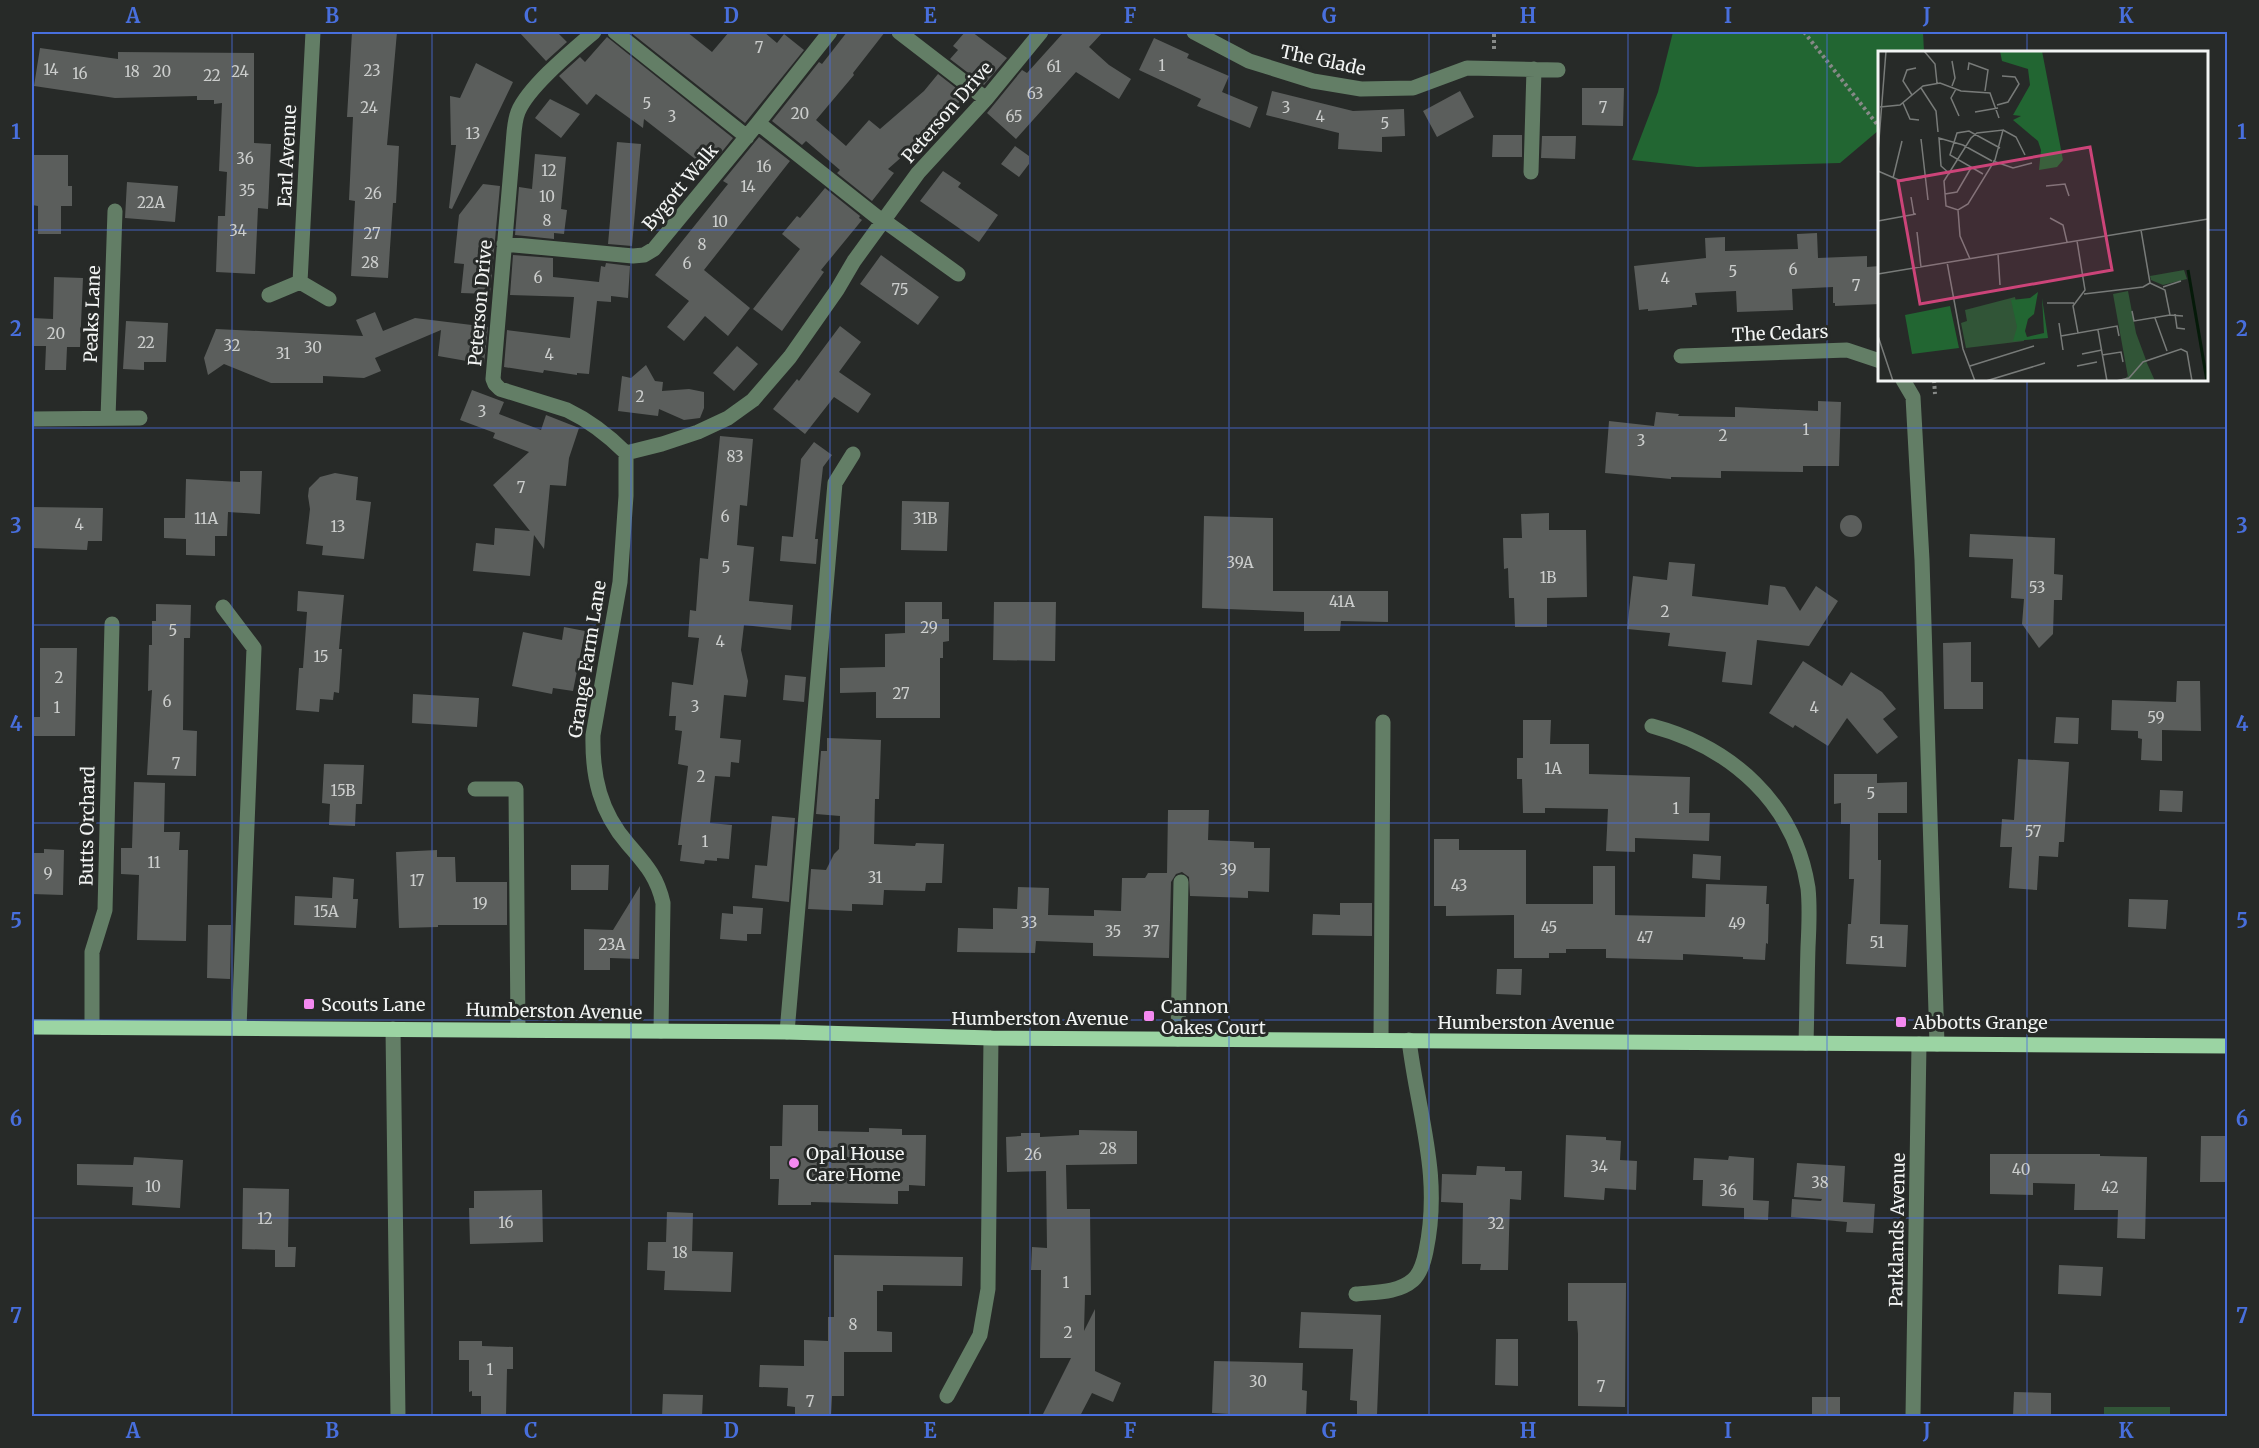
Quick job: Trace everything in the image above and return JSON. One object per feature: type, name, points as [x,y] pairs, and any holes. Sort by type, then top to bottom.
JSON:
[{"type":"main road","name":"Humberston Avenue","points":[[32,1027],[787,1032],[991,1038],[2228,1046]]},
{"type":"street","name":"Earl Avenue","points":[[300,282],[313,32]]},
{"type":"street","name":"Peterson Drive","points":[[594,32],[555,66],[525,100],[518,113],[513,145],[493,377],[495,384],[502,390],[577,414],[604,432],[626,453],[698,432],[728,418],[753,400],[790,357],[918,173],[986,99],[1041,32]]},
{"type":"street","points":[[615,32],[747,137]]},
{"type":"street","name":"Bygott Walk","points":[[504,244],[610,255],[644,255],[660,242],[830,32]]},
{"type":"street","points":[[899,32],[986,99]]},
{"type":"street","name":"The Glade","points":[[1194,32],[1249,61],[1313,81],[1360,89],[1413,88],[1467,68],[1558,70]]},
{"type":"street","points":[[1531,172],[1534,69]]},
{"type":"street","points":[[758,123],[883,221],[958,274]]},
{"type":"street","name":"Peaks Lane","points":[[108,418],[116,212]]},
{"type":"street","points":[[269,295],[300,282],[329,299]]},
{"type":"street","name":"The Cedars","points":[[1681,356],[1847,350],[1878,360]]},
{"type":"street","points":[[1904,381],[1914,397],[1920,515],[1937,1044]]},
{"type":"street","points":[[32,419],[140,418]]},
{"type":"street","name":"Grange Farm Lane","points":[[626,453],[626,496],[620,582],[593,735],[592,756],[600,800],[612,822],[627,843],[646,863],[659,886],[663,903],[661,1031]]},
{"type":"street","points":[[787,1032],[835,483],[853,454]]},
{"type":"street","points":[[223,607],[254,648],[239,1028]]},
{"type":"street","name":"Butts Orchard","points":[[92,1027],[92,952],[105,910],[112,624]]},
{"type":"street","points":[[1381,1040],[1383,722]]},
{"type":"street","points":[[1652,726],[1678,733],[1703,744],[1732,763],[1764,793],[1780,814],[1792,838],[1802,863],[1808,889],[1806,1044]]},
{"type":"street","points":[[476,789],[516,789],[518,1030]]},
{"type":"street","points":[[1178,1039],[1181,882]]},
{"type":"street","points":[[393,1029],[398,1416]]},
{"type":"street","points":[[947,1396],[980,1335],[988,1289],[991,1038]]},
{"type":"street","points":[[1356,1294],[1400,1289],[1416,1278],[1423,1264],[1430,1230],[1431,1167],[1428,1140],[1414,1082],[1409,1041]]},
{"type":"street","name":"Parklands Avenue","points":[[1913,1416],[1919,1044]]},
{"type":"path","points":[[1804,32],[1878,126]]},
{"type":"green space","points":[[1673,32],[1923,32],[1924,51],[1878,51],[1878,131],[1840,163],[1697,167],[1632,160],[1658,92]]},
{"type":"green space","points":[[2104,1407],[2170,1407],[2170,1416],[2104,1416]]},
{"type":"building","points":[[352,32],[397,32],[387,145],[399,146],[388,278],[351,276],[355,201],[349,200],[353,117],[347,117]]},
{"type":"building","points":[[519,32],[557,32],[567,42],[546,61]]},
{"type":"building","points":[[630,32],[687,32],[712,52],[729,32],[764,32],[777,43],[784,34],[804,50],[745,123]]},
{"type":"building","points":[[847,32],[885,32],[853,73],[854,75],[816,120],[846,146],[869,120],[880,129],[924,91],[938,74],[965,95],[945,119],[888,169],[894,173],[872,201],[837,173],[840,170],[806,141],[802,145],[772,121],[819,62],[822,64]]},
{"type":"building","points":[[965,32],[972,32],[1007,58],[984,85],[950,59],[958,50],[953,46]]},
{"type":"building","points":[[1064,32],[1103,32],[1089,47],[1109,65],[1131,79],[1119,99],[1076,72],[1016,139],[987,113],[1022,70],[1027,73]]},
{"type":"building","points":[[607,37],[733,138],[708,169],[644,119],[643,128],[596,94],[587,105],[559,76],[580,57],[585,62]]},
{"type":"building","points":[[1154,38],[1189,54],[1187,58],[1229,76],[1222,92],[1258,107],[1250,128],[1197,106],[1201,99],[1139,70]]},
{"type":"building","points":[[40,48],[118,59],[118,52],[254,53],[254,143],[271,144],[268,209],[258,208],[255,274],[216,272],[218,216],[225,216],[227,172],[219,171],[222,103],[214,104],[214,100],[197,100],[197,96],[115,98],[34,86]]},
{"type":"building","points":[[476,63],[513,82],[452,209],[449,208],[456,145],[451,145],[450,96],[460,98]]},
{"type":"building","points":[[1582,88],[1624,88],[1623,126],[1582,125]]},
{"type":"building","points":[[1272,91],[1353,111],[1404,109],[1405,136],[1382,137],[1382,152],[1338,149],[1339,133],[1266,115]]},
{"type":"building","points":[[1460,91],[1474,117],[1437,137],[1423,111]]},
{"type":"building","points":[[550,99],[580,114],[561,138],[535,118]]},
{"type":"building","points":[[1493,135],[1522,135],[1522,157],[1492,157]]},
{"type":"building","points":[[1542,136],[1576,136],[1575,159],[1541,158]]},
{"type":"building","points":[[759,137],[790,161],[704,270],[750,308],[728,336],[705,316],[684,341],[667,327],[689,301],[655,275],[728,184],[723,181]]},
{"type":"building","points":[[617,142],[641,144],[632,246],[608,244]]},
{"type":"building","points":[[1015,146],[1029,156],[1029,164],[1019,177],[1001,164]]},
{"type":"building","points":[[535,154],[566,157],[561,209],[567,210],[564,234],[554,233],[554,239],[515,235],[519,187],[532,189]]},
{"type":"building","points":[[34,155],[68,155],[68,186],[72,186],[72,206],[61,206],[61,234],[38,234],[38,206],[32,205]]},
{"type":"building","points":[[943,171],[961,183],[958,187],[998,215],[979,242],[920,201]]},
{"type":"building","points":[[127,182],[178,186],[175,222],[125,218]]},
{"type":"building","points":[[483,184],[500,186],[490,294],[461,293],[464,264],[454,263],[459,215]]},
{"type":"building","points":[[825,188],[862,220],[821,270],[824,272],[782,331],[753,309],[800,249],[782,234],[797,216],[800,218]]},
{"type":"building","points":[[1817,233],[1818,258],[1867,256],[1867,267],[1878,266],[1878,304],[1835,306],[1833,287],[1792,289],[1793,310],[1737,312],[1736,291],[1695,293],[1697,305],[1692,305],[1692,307],[1639,310],[1634,266],[1706,258],[1705,238],[1725,237],[1725,251],[1798,249],[1797,234]]},
{"type":"building","points":[[513,255],[553,258],[553,277],[599,282],[601,266],[605,267],[606,263],[630,266],[628,298],[611,296],[611,302],[597,301],[589,374],[577,373],[577,375],[544,370],[543,373],[504,367],[507,330],[570,338],[574,297],[510,295]]},
{"type":"building","points":[[881,255],[939,297],[918,325],[860,284]]},
{"type":"building","points":[[54,277],[83,278],[80,347],[67,347],[66,370],[45,370],[46,346],[32,346],[32,318],[53,319]]},
{"type":"building","points":[[375,312],[383,331],[415,318],[488,327],[484,364],[438,356],[441,330],[375,358],[381,371],[364,378],[323,376],[323,383],[271,383],[224,364],[208,375],[204,358],[216,329],[363,336],[356,320]]},
{"type":"building","points":[[126,321],[168,323],[166,362],[144,362],[144,370],[123,369]]},
{"type":"building","points":[[840,326],[861,342],[839,372],[871,394],[858,413],[834,397],[805,434],[773,409],[797,379],[799,381]]},
{"type":"building","points":[[737,346],[758,364],[734,391],[713,373]]},
{"type":"building","points":[[646,365],[655,381],[663,382],[662,391],[689,389],[704,392],[704,408],[700,418],[684,420],[659,409],[658,416],[618,411],[622,376],[631,378]]},
{"type":"building","points":[[472,390],[504,402],[499,414],[541,430],[546,415],[579,428],[569,458],[566,486],[550,485],[544,549],[534,535],[530,576],[473,571],[476,543],[494,545],[495,528],[530,531],[493,485],[529,452],[493,438],[495,433],[460,420]]},
{"type":"building","points":[[1818,401],[1841,402],[1839,466],[1803,466],[1803,472],[1721,471],[1721,478],[1671,477],[1671,479],[1605,473],[1609,421],[1654,426],[1656,412],[1679,414],[1678,416],[1735,417],[1735,407],[1818,411]]},
{"type":"building","points":[[720,436],[753,439],[747,506],[740,505],[737,545],[754,547],[749,601],[793,605],[791,630],[744,625],[741,650],[748,681],[746,697],[724,695],[720,738],[741,740],[739,763],[731,762],[730,777],[715,776],[710,823],[732,825],[729,859],[705,860],[704,864],[680,861],[682,845],[678,845],[688,766],[678,764],[682,731],[675,730],[676,716],[669,716],[672,682],[693,685],[699,638],[688,637],[690,610],[696,611],[700,558],[708,559]]},
{"type":"building","points":[[814,442],[832,455],[823,467],[815,539],[818,539],[816,564],[780,561],[782,536],[793,537],[801,459]]},
{"type":"building","points":[[240,471],[262,471],[260,514],[228,512],[227,536],[215,536],[215,556],[186,555],[186,539],[164,538],[164,518],[185,518],[186,479],[240,482]]},
{"type":"building","points":[[335,473],[358,477],[356,500],[371,502],[364,559],[322,555],[323,546],[306,544],[310,509],[309,488],[320,477]]},
{"type":"building","points":[[902,501],[949,502],[947,551],[901,550]]},
{"type":"building","points":[[32,507],[103,508],[102,541],[88,541],[87,550],[32,548]]},
{"type":"building","points":[[1549,513],[1549,530],[1586,530],[1587,597],[1547,598],[1547,627],[1515,627],[1514,598],[1509,598],[1508,568],[1504,569],[1503,538],[1522,538],[1521,514]]},
{"type":"building","points":[[1851,515],[1859,518],[1862,526],[1859,534],[1851,537],[1843,534],[1840,526],[1843,518]]},
{"type":"building","points":[[1204,516],[1273,518],[1273,591],[1388,591],[1388,622],[1341,621],[1340,631],[1304,631],[1304,612],[1202,608]]},
{"type":"building","points":[[1970,534],[2055,538],[2054,574],[2063,575],[2062,600],[2054,600],[2053,634],[2039,648],[2022,624],[2024,599],[2011,598],[2013,559],[1969,557]]},
{"type":"building","points":[[1669,562],[1695,564],[1692,596],[1768,605],[1770,585],[1785,587],[1800,611],[1816,586],[1838,601],[1809,646],[1757,640],[1752,685],[1722,682],[1726,652],[1668,646],[1670,633],[1627,629],[1633,576],[1667,580]]},
{"type":"building","points":[[298,591],[344,595],[339,649],[342,649],[339,693],[334,692],[333,700],[320,699],[319,712],[296,710],[299,668],[303,668],[307,612],[297,611]]},
{"type":"building","points":[[905,602],[942,602],[942,619],[949,619],[949,641],[943,642],[943,658],[940,658],[940,718],[876,718],[876,692],[840,693],[840,668],[885,667],[885,634],[905,633]]},
{"type":"building","points":[[994,602],[1056,602],[1055,661],[993,660]]},
{"type":"building","points":[[156,604],[191,605],[190,638],[184,638],[183,730],[197,731],[196,776],[147,775],[152,690],[148,691],[149,645],[152,645],[152,621],[156,621]]},
{"type":"building","points":[[564,627],[585,631],[573,691],[553,688],[552,694],[512,686],[523,632],[562,640]]},
{"type":"building","points":[[1971,642],[1971,682],[1983,682],[1983,709],[1944,709],[1943,643]]},
{"type":"building","points":[[40,648],[77,648],[75,736],[32,736],[32,717],[40,717]]},
{"type":"building","points":[[1803,661],[1842,686],[1851,672],[1882,692],[1896,709],[1883,719],[1898,737],[1877,754],[1847,718],[1828,746],[1795,725],[1793,728],[1769,713]]},
{"type":"building","points":[[785,675],[806,677],[804,702],[783,700]]},
{"type":"building","points":[[2177,681],[2200,681],[2201,731],[2162,730],[2162,761],[2141,760],[2142,739],[2138,738],[2138,731],[2111,730],[2112,700],[2176,702]]},
{"type":"building","points":[[413,694],[479,698],[477,727],[412,723]]},
{"type":"building","points":[[2056,717],[2079,718],[2078,744],[2054,743]]},
{"type":"building","points":[[1523,720],[1551,720],[1550,744],[1589,744],[1589,774],[1690,777],[1689,813],[1710,813],[1709,841],[1635,838],[1635,852],[1606,851],[1608,809],[1545,808],[1545,813],[1523,813],[1522,779],[1517,779],[1517,758],[1523,758]]},
{"type":"building","points":[[827,738],[881,740],[879,799],[875,799],[874,844],[915,846],[916,843],[944,844],[942,883],[926,883],[925,891],[884,890],[883,905],[852,904],[852,911],[808,909],[811,869],[826,870],[839,849],[840,816],[816,814],[821,751],[827,751]]},
{"type":"building","points":[[2018,759],[2069,762],[2064,842],[2059,842],[2058,857],[2039,856],[2037,890],[2009,888],[2012,847],[2000,847],[2002,819],[2014,820]]},
{"type":"building","points":[[324,764],[364,765],[362,804],[356,804],[355,826],[329,825],[330,804],[322,803]]},
{"type":"building","points":[[1834,774],[1877,774],[1877,783],[1907,782],[1907,813],[1878,813],[1878,860],[1881,860],[1880,924],[1908,925],[1906,967],[1846,964],[1854,879],[1849,879],[1850,824],[1841,824],[1841,803],[1834,804]]},
{"type":"building","points":[[134,782],[165,783],[164,832],[180,832],[179,850],[188,850],[186,941],[137,940],[139,875],[121,874],[121,848],[132,848]]},
{"type":"building","points":[[2160,790],[2183,791],[2182,812],[2159,811]]},
{"type":"building","points":[[1168,810],[1209,810],[1208,840],[1254,842],[1254,848],[1270,848],[1269,892],[1248,891],[1248,898],[1190,896],[1189,877],[1182,872],[1176,874],[1171,882],[1169,958],[1093,956],[1093,943],[1036,941],[1035,953],[957,952],[958,928],[993,929],[993,908],[1017,909],[1018,887],[1049,888],[1048,915],[1094,916],[1094,910],[1121,911],[1122,878],[1145,878],[1148,873],[1167,873]]},
{"type":"building","points":[[772,816],[795,818],[789,902],[752,898],[755,865],[767,866]]},
{"type":"building","points":[[1434,839],[1459,839],[1459,850],[1526,850],[1526,904],[1593,904],[1593,866],[1615,866],[1615,915],[1705,917],[1706,884],[1767,886],[1768,944],[1766,943],[1765,960],[1683,954],[1683,960],[1606,958],[1606,949],[1566,949],[1566,953],[1549,953],[1549,958],[1514,958],[1514,915],[1446,916],[1446,906],[1434,906]]},
{"type":"building","points":[[44,849],[64,850],[63,895],[32,894],[32,853],[44,853]]},
{"type":"building","points":[[437,850],[437,857],[455,857],[456,882],[507,882],[507,925],[438,925],[438,927],[399,928],[396,852]]},
{"type":"building","points":[[1693,854],[1721,856],[1720,880],[1692,878]]},
{"type":"building","points":[[571,865],[609,865],[608,890],[571,890]]},
{"type":"building","points":[[333,877],[354,879],[353,899],[358,899],[356,928],[294,925],[295,896],[332,898]]},
{"type":"building","points":[[640,886],[639,959],[610,958],[610,970],[584,970],[584,929],[613,930]]},
{"type":"building","points":[[2129,899],[2168,900],[2166,929],[2128,927]]},
{"type":"building","points":[[1340,903],[1372,903],[1372,936],[1312,935],[1313,914],[1340,915]]},
{"type":"building","points":[[733,906],[763,908],[761,934],[747,934],[747,941],[720,939],[722,913],[733,914]]},
{"type":"building","points":[[208,925],[231,925],[230,979],[207,978]]},
{"type":"building","points":[[1497,969],[1522,969],[1521,995],[1496,994]]},
{"type":"building","points":[[783,1105],[818,1105],[818,1131],[869,1132],[869,1128],[902,1129],[902,1135],[926,1135],[925,1186],[909,1185],[909,1191],[898,1191],[898,1204],[811,1202],[811,1205],[778,1205],[779,1179],[770,1179],[770,1146],[782,1146]]},
{"type":"building","points":[[1079,1130],[1137,1131],[1137,1164],[1066,1165],[1067,1209],[1090,1209],[1091,1295],[1085,1295],[1084,1331],[1095,1309],[1095,1371],[1121,1383],[1113,1402],[1092,1393],[1080,1416],[1042,1416],[1071,1358],[1040,1358],[1041,1270],[1031,1270],[1032,1247],[1047,1248],[1046,1171],[1007,1172],[1006,1137],[1021,1136],[1021,1133],[1040,1133],[1040,1137],[1079,1135]]},
{"type":"building","points":[[1566,1135],[1606,1137],[1606,1140],[1621,1141],[1620,1160],[1637,1161],[1636,1190],[1605,1188],[1604,1200],[1564,1197]]},
{"type":"building","points":[[2201,1136],[2228,1136],[2228,1182],[2200,1182]]},
{"type":"building","points":[[1990,1154],[2100,1154],[2100,1156],[2147,1157],[2145,1239],[2117,1238],[2118,1210],[2074,1210],[2075,1184],[2033,1183],[2033,1195],[1990,1194]]},
{"type":"building","points":[[1729,1156],[1754,1158],[1753,1200],[1769,1201],[1768,1220],[1744,1219],[1744,1208],[1702,1206],[1703,1180],[1693,1180],[1694,1158],[1728,1160]]},
{"type":"building","points":[[134,1157],[183,1160],[180,1208],[132,1205],[133,1187],[77,1185],[77,1164],[133,1165]]},
{"type":"building","points":[[1797,1163],[1845,1166],[1843,1202],[1875,1204],[1873,1233],[1846,1232],[1847,1222],[1791,1217],[1792,1199],[1821,1201],[1822,1199],[1794,1197]]},
{"type":"building","points":[[1477,1166],[1505,1167],[1505,1171],[1522,1171],[1521,1200],[1510,1199],[1508,1270],[1480,1270],[1481,1264],[1462,1264],[1463,1203],[1441,1202],[1442,1174],[1476,1175]]},
{"type":"building","points":[[243,1188],[289,1189],[288,1247],[296,1247],[295,1267],[275,1267],[275,1250],[242,1249]]},
{"type":"building","points":[[542,1190],[543,1242],[470,1244],[469,1208],[474,1208],[474,1191]]},
{"type":"building","points":[[667,1212],[693,1213],[692,1251],[733,1252],[731,1292],[664,1290],[665,1271],[647,1270],[648,1242],[666,1242]]},
{"type":"building","points":[[834,1255],[963,1257],[962,1286],[883,1285],[883,1291],[877,1291],[877,1331],[892,1332],[892,1352],[844,1352],[844,1396],[832,1396],[831,1416],[795,1416],[795,1407],[787,1406],[788,1388],[759,1387],[760,1365],[804,1366],[804,1340],[828,1341],[828,1317],[834,1317]]},
{"type":"building","points":[[2059,1265],[2103,1267],[2101,1296],[2058,1294]]},
{"type":"building","points":[[1568,1283],[1626,1283],[1625,1407],[1578,1406],[1577,1321],[1568,1321]]},
{"type":"building","points":[[1301,1312],[1381,1315],[1377,1415],[1357,1414],[1357,1401],[1350,1400],[1353,1349],[1299,1348]]},
{"type":"building","points":[[1496,1339],[1518,1339],[1518,1386],[1495,1385]]},
{"type":"building","points":[[459,1341],[482,1341],[482,1346],[513,1347],[513,1369],[507,1369],[506,1416],[481,1416],[481,1396],[472,1396],[472,1391],[469,1392],[469,1360],[459,1360]]},
{"type":"building","points":[[1214,1361],[1303,1363],[1302,1390],[1307,1391],[1306,1416],[1212,1413]]},
{"type":"building","points":[[2014,1392],[2051,1393],[2051,1416],[2013,1416]]},
{"type":"building","points":[[663,1394],[703,1395],[702,1416],[662,1416]]},
{"type":"building","points":[[1812,1397],[1840,1397],[1840,1416],[1812,1416]]},
{"type":"place","name":"Scouts Lane","points":[[309,1004]]},
{"type":"place","name":"Cannon Oakes Court","points":[[1149,1016]]},
{"type":"place","name":"Abbotts Grange","points":[[1901,1022]]},
{"type":"place","name":"Opal House Care Home","points":[[794,1163]]}]
